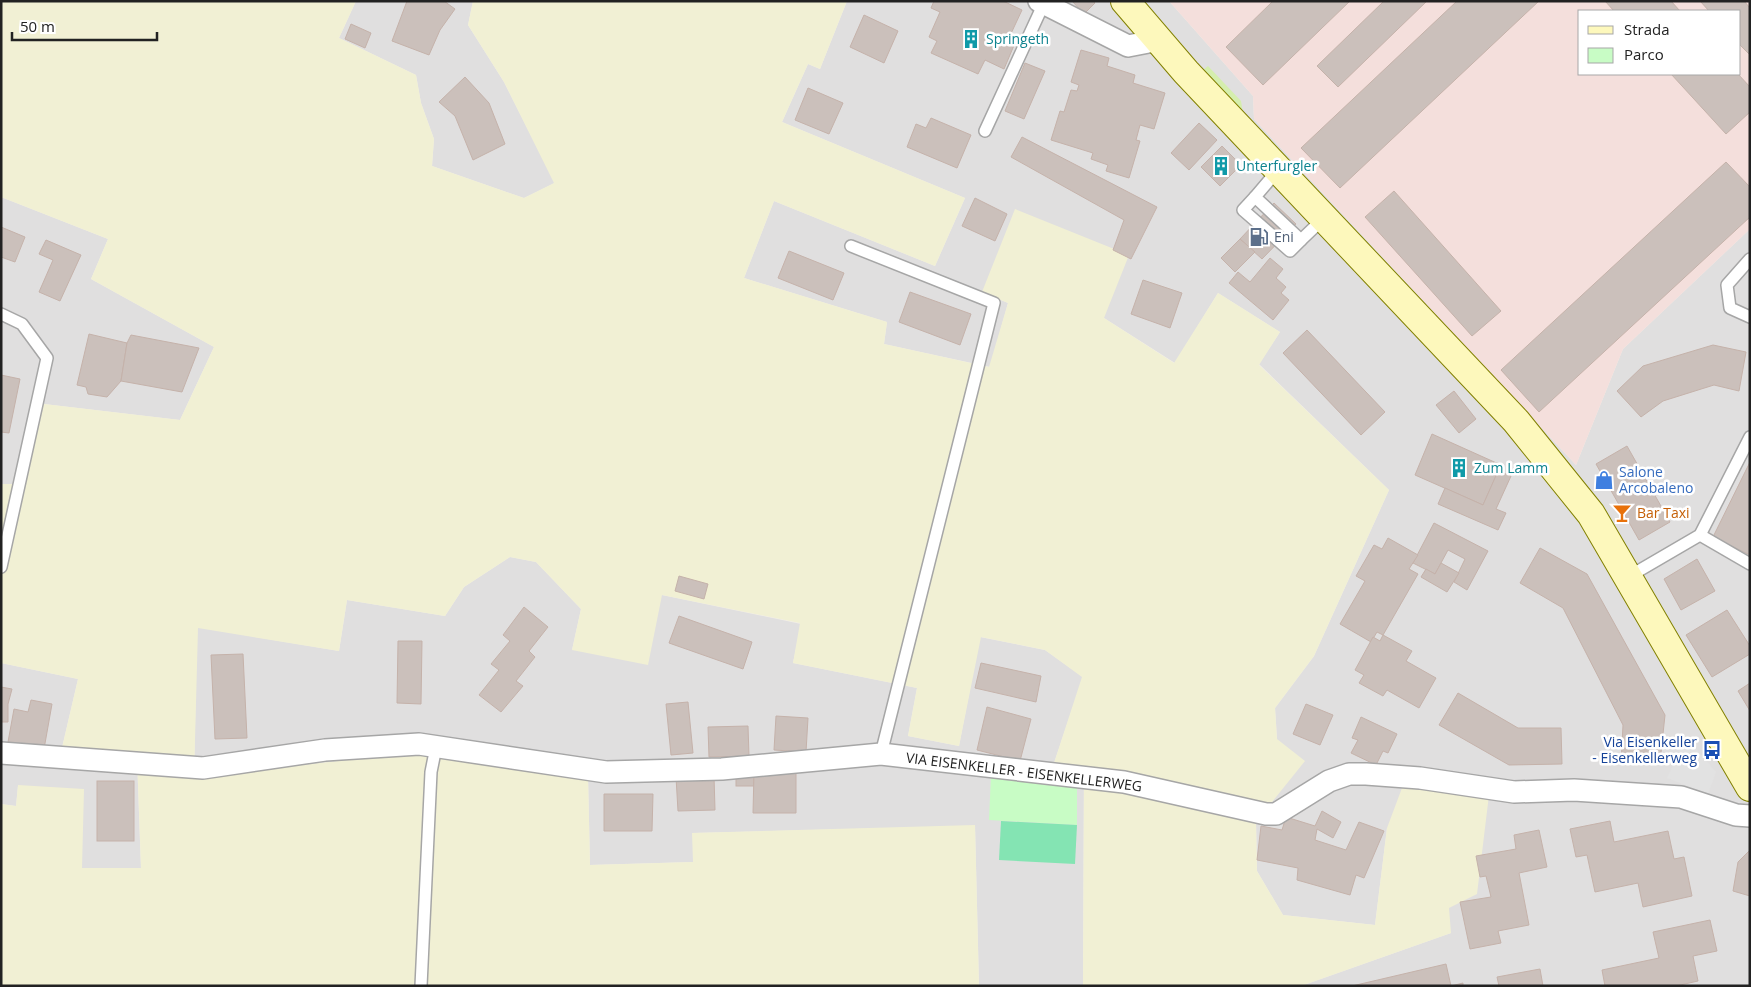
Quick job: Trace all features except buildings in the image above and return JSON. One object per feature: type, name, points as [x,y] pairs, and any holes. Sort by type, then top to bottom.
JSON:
[{"type":"main road","points":[[1126,3],[1278,170],[1516,421],[1591,514],[1750,787]]},
{"type":"street","points":[[1042,2],[1128,46],[1159,40]]},
{"type":"street","name":"VIA EISENKELLER - EISENKELLERWEG","points":[[1,752],[203,768],[325,750],[419,744],[606,772],[722,769],[881,754],[1124,782],[1266,814],[1276,814],[1329,781],[1350,774],[1366,774],[1420,778],[1514,792],[1574,790],[1681,797],[1736,815],[1750,816]]},
{"type":"lane","points":[[986,132],[1042,2]]},
{"type":"lane","points":[[1278,170],[1243,210],[1290,251],[1324,219]]},
{"type":"lane","points":[[1255,197],[1301,240]]},
{"type":"lane","points":[[851,246],[994,303],[881,754]]},
{"type":"lane","points":[[1750,259],[1727,285],[1730,308],[1750,317]]},
{"type":"lane","points":[[1,314],[22,324],[47,358],[1,567]]},
{"type":"lane","points":[[1628,577],[1700,535],[1750,437]]},
{"type":"lane","points":[[1700,535],[1750,564]]},
{"type":"lane","points":[[421,986],[431,772],[436,747]]},
{"type":"shaded area","points":[[356,1],[473,1],[468,25],[504,82],[555,183],[524,198],[432,166],[434,139],[421,103],[416,75],[339,38]]},
{"type":"shaded area","points":[[847,1],[1169,1],[1253,96],[1254,119],[1576,465],[1623,349],[1750,229],[1750,986],[1301,986],[1451,933],[1387,828],[1375,925],[1283,915],[1257,871],[1256,822],[1277,739],[1275,708],[1314,656],[1389,490],[1259,364],[1280,332],[1218,293],[1175,363],[1104,318],[982,292],[1008,303],[990,367],[884,344],[887,322],[744,278],[774,201],[935,266],[965,198],[782,122],[808,64],[820,69]]},
{"type":"shaded area","points":[[1169,1],[1750,1],[1750,229],[1623,349],[1576,465],[1254,119],[1253,96]]},
{"type":"shaded area","points":[[1,197],[108,239],[91,279],[214,347],[180,420],[44,404],[24,484],[1,484]]},
{"type":"shaded area","points":[[510,557],[536,562],[581,609],[572,650],[662,595],[801,624],[793,663],[917,688],[908,736],[959,746],[980,637],[1045,650],[1083,677],[1054,763],[1084,768],[1083,986],[979,986],[975,826],[693,833],[693,862],[590,865],[588,776],[194,777],[197,627],[339,651],[347,600],[445,616],[464,587]]},
{"type":"shaded area","points":[[1,663],[78,679],[61,752],[137,757],[141,869],[82,868],[18,786],[16,806],[1,804]]},
{"type":"shaded area","points":[[1686,737],[1716,772],[1708,794],[1667,778]]},
{"type":"green space","points":[[1,1],[356,1],[339,38],[416,75],[421,103],[434,139],[432,166],[524,198],[554,183],[504,82],[468,25],[473,1],[847,1],[820,69],[808,64],[782,122],[965,198],[935,266],[774,201],[744,278],[887,322],[884,344],[989,367],[1008,303],[982,292],[1015,209],[1129,255],[1104,318],[1174,363],[1218,293],[1280,332],[1259,365],[1389,490],[1314,656],[1275,708],[1277,739],[1305,761],[1256,822],[1257,871],[1283,915],[1375,925],[1387,828],[1402,788],[1489,795],[1477,894],[1449,908],[1451,933],[1301,986],[1083,986],[1084,768],[1054,763],[1082,677],[1045,650],[981,637],[959,746],[908,736],[917,688],[793,663],[800,623],[662,595],[648,665],[572,650],[581,609],[536,562],[510,557],[464,587],[445,616],[347,600],[339,651],[198,628],[194,777],[419,752],[588,776],[590,865],[693,862],[692,833],[975,825],[979,986],[1,986],[1,804],[16,806],[18,785],[84,789],[82,868],[141,868],[137,757],[61,752],[78,679],[1,663],[1,484],[24,484],[44,404],[180,420],[214,347],[91,279],[108,239],[1,197]]},
{"type":"green space","points":[[1208,66],[1241,101],[1243,113],[1203,70]]},
{"type":"green space","points":[[991,775],[1077,783],[1077,825],[989,820]]},
{"type":"green space","points":[[1001,821],[1077,825],[1075,864],[999,860]]},
{"type":"place","name":"Springeth","points":[[971,39]]},
{"type":"place","name":"Unterfurgler","points":[[1221,166]]},
{"type":"place","name":"Eni","points":[[1259,237]]},
{"type":"place","name":"Zum Lamm","points":[[1459,468]]},
{"type":"place","name":"Salone Arcobaleno","points":[[1604,480]]},
{"type":"place","name":"Bar Taxi","points":[[1622,513]]},
{"type":"place","name":"Via Eisenkeller - Eisenkellerweg","points":[[1712,750]]}]
